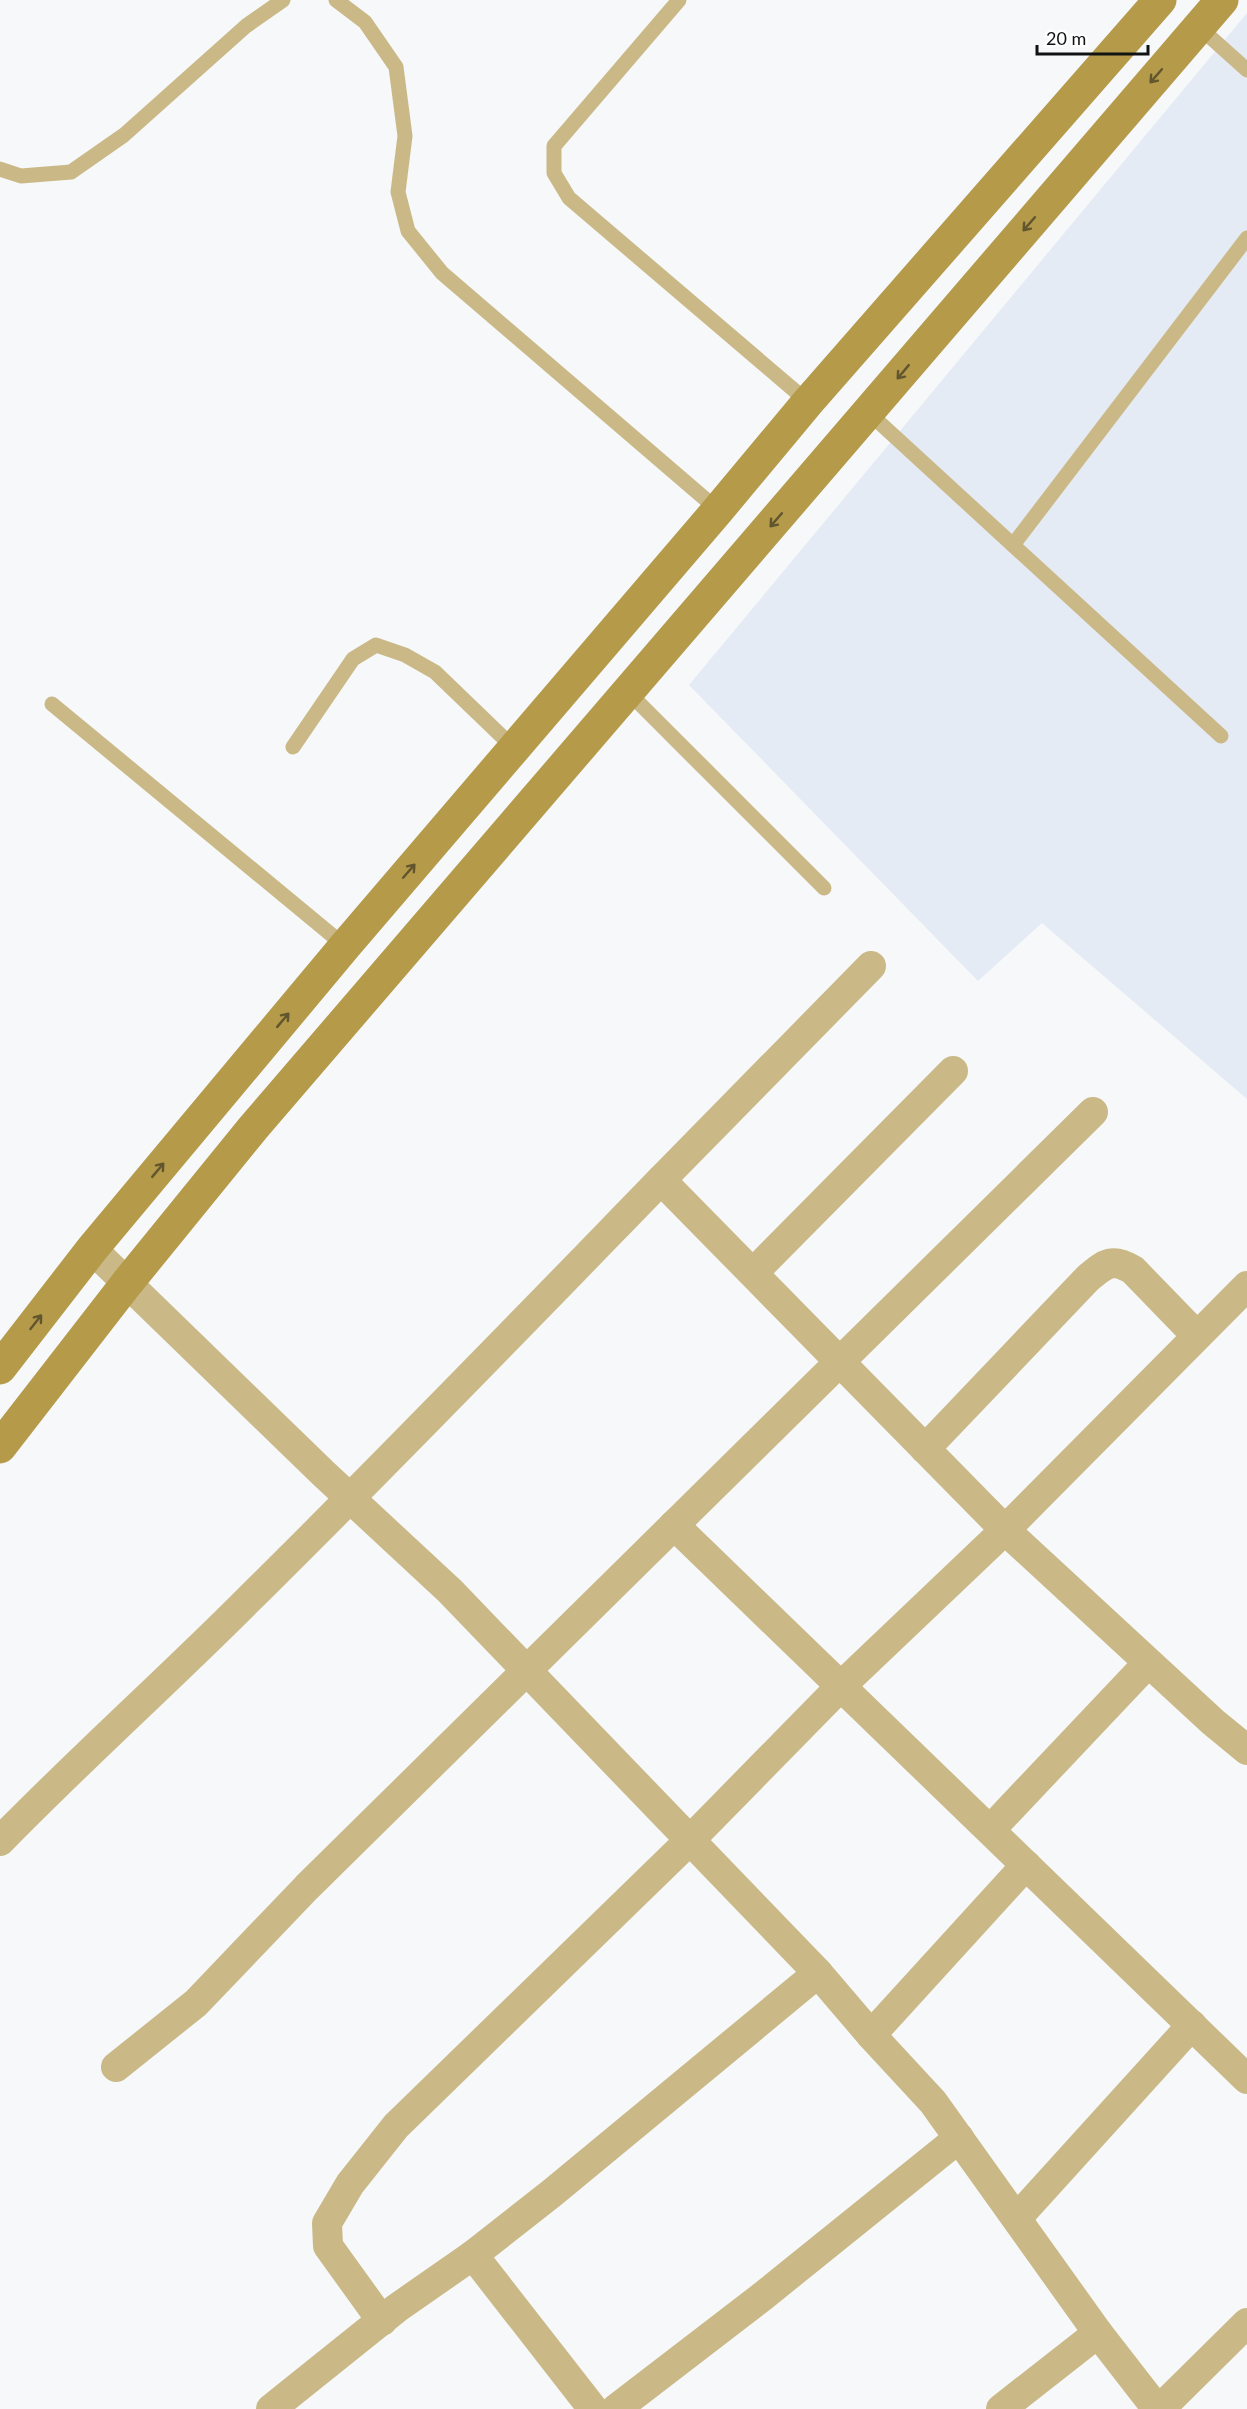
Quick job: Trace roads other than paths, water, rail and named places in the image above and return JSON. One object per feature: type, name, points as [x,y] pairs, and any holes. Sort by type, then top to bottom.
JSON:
[{"type":"main road","points":[[0,1368],[92,1249],[345,946],[808,402],[1160,0]]},
{"type":"main road","points":[[0,1447],[127,1283],[268,1111],[1222,0]]},
{"type":"street","points":[[0,1841],[351,1498],[871,966]]},
{"type":"street","points":[[753,1273],[953,1071]]},
{"type":"street","points":[[116,2067],[196,2003],[307,1887],[1093,1113]]},
{"type":"street","points":[[661,1180],[1005,1530],[1148,1663],[1247,1750]]},
{"type":"street","points":[[92,1249],[450,1591],[818,1973],[933,2102],[1098,2333],[1159,2409],[1247,2323]]},
{"type":"street","points":[[925,1449],[1088,1278],[1105,1264],[1121,1262],[1133,1270],[1197,1336]]},
{"type":"street","points":[[382,2321],[328,2246],[327,2223],[350,2184],[396,2126],[689,1841],[841,1686],[1005,1530],[1247,1286]]},
{"type":"street","points":[[674,1525],[1247,2079]]},
{"type":"street","points":[[991,1829],[1148,1663]]},
{"type":"street","points":[[871,2035],[1026,1865]]},
{"type":"street","points":[[271,2409],[382,2321],[473,2255],[552,2193],[818,1973]]},
{"type":"street","points":[[1017,2218],[1192,2025]]},
{"type":"street","points":[[616,2409],[763,2296],[959,2138]]},
{"type":"street","points":[[473,2255],[593,2409]]},
{"type":"street","points":[[1001,2409],[1098,2333]]},
{"type":"lane","points":[[0,169],[21,176],[71,172],[124,135],[246,26],[283,0]]},
{"type":"lane","points":[[336,0],[365,22],[396,67],[405,136],[398,192],[408,231],[442,273],[718,510]]},
{"type":"lane","points":[[679,0],[554,146],[554,173],[569,198],[808,402]]},
{"type":"lane","points":[[1199,27],[1247,70]]},
{"type":"lane","points":[[1013,545],[1247,238]]},
{"type":"lane","points":[[868,413],[1221,736]]},
{"type":"lane","points":[[293,747],[353,659],[376,645],[405,656],[435,672],[514,748]]},
{"type":"lane","points":[[628,692],[825,888]]},
{"type":"lane","points":[[52,704],[345,946]]}]
